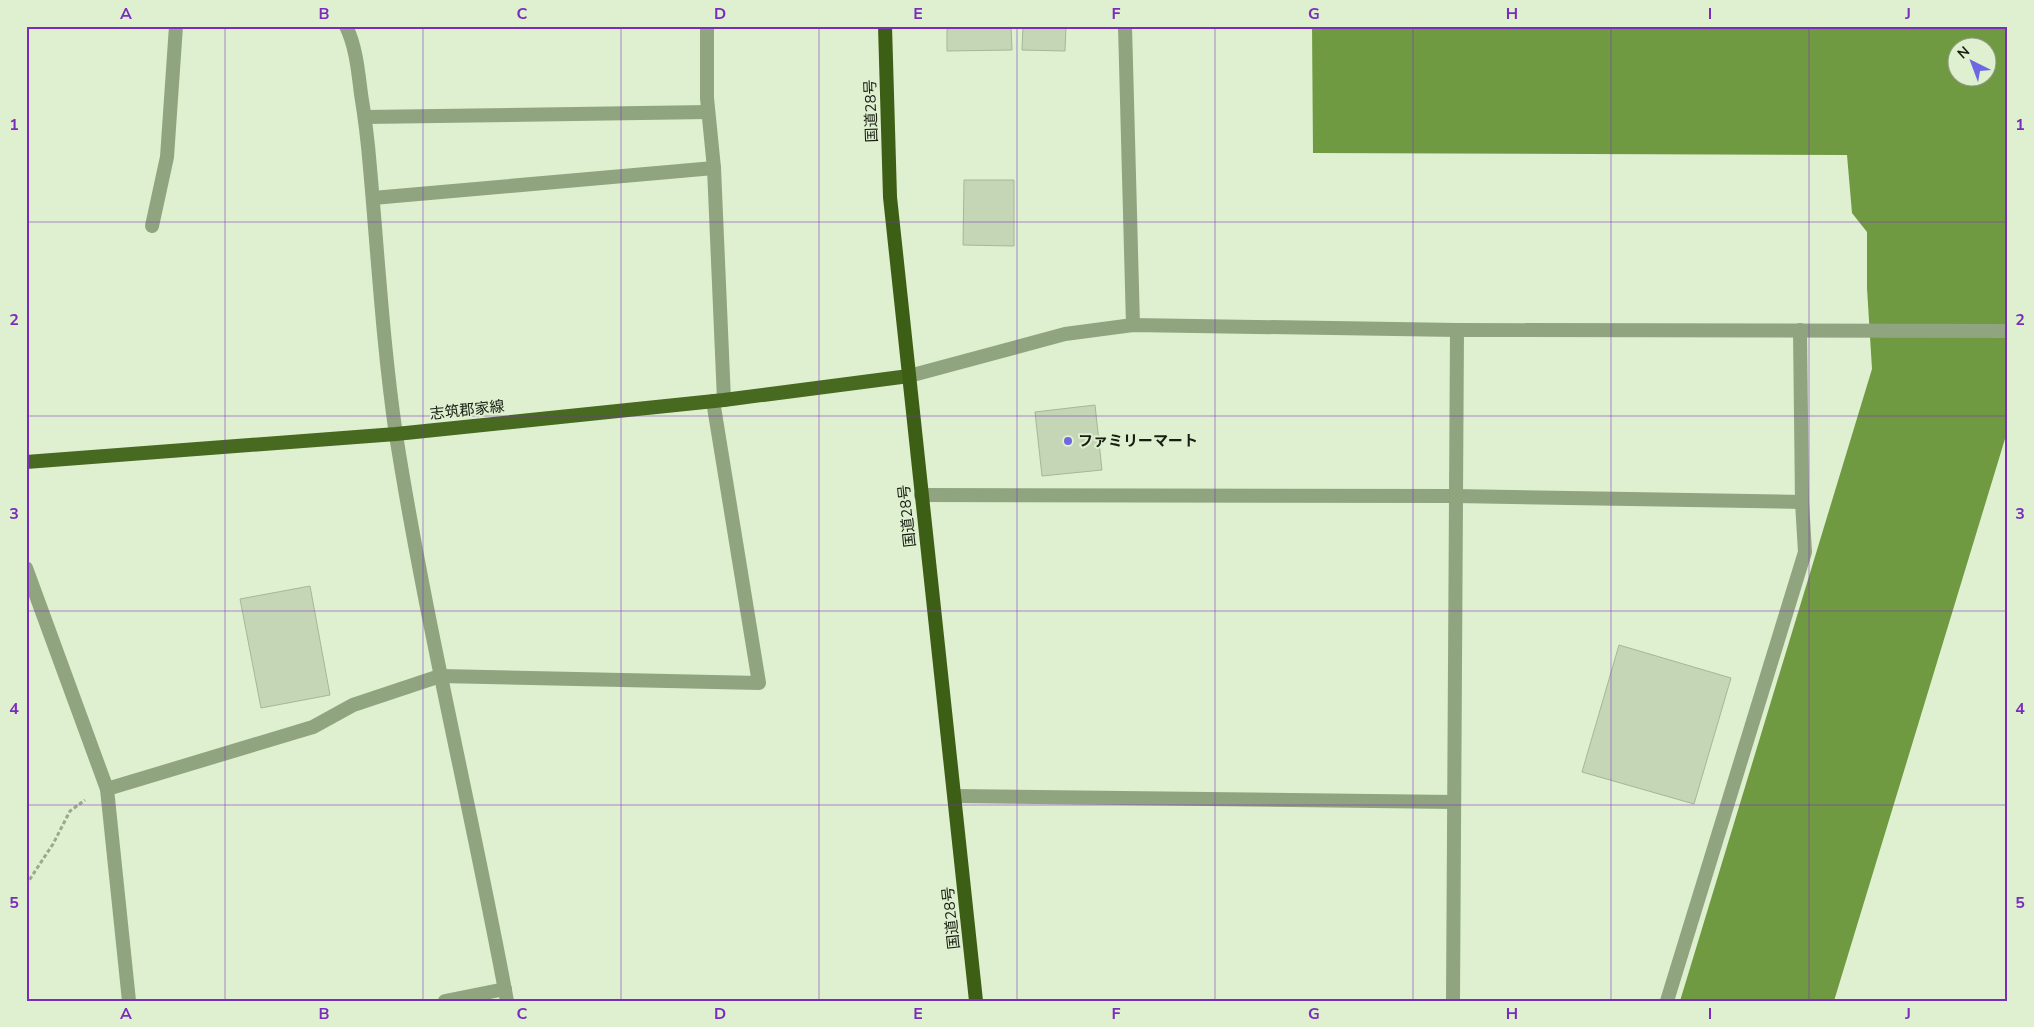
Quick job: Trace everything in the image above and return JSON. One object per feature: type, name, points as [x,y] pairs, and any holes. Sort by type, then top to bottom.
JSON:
[{"type":"highway","name":"国道28号","points":[[885,26],[890,197],[976,1001]]},
{"type":"main road","name":"志筑郡家線","points":[[26,462],[396,434],[719,400],[909,376]]},
{"type":"street","points":[[152,226],[167,157],[176,26]]},
{"type":"street","points":[[346,26],[352,38],[356,56],[365,117],[378,271],[396,434],[440,676],[506,995],[445,1001]]},
{"type":"street","points":[[107,789],[313,727],[353,705],[440,676],[759,683],[719,400],[714,168],[708,112],[707,26]]},
{"type":"street","points":[[1125,26],[1133,325]]},
{"type":"street","points":[[365,117],[708,112]]},
{"type":"street","points":[[373,198],[714,168]]},
{"type":"street","points":[[909,376],[1065,334],[1133,325],[1457,330],[2008,331]]},
{"type":"street","points":[[1453,1001],[1457,330]]},
{"type":"street","points":[[1667,1001],[1805,552],[1802,502],[1806,330]]},
{"type":"street","points":[[921,495],[1455,496],[1802,502]]},
{"type":"street","points":[[27,574],[107,789],[129,1001]]},
{"type":"street","points":[[955,796],[1454,802]]},
{"type":"path","points":[[26,884],[53,844],[70,812],[90,796],[107,789]]},
{"type":"shaded area","points":[[1312,26],[2008,26],[2008,429],[1834,1001],[1680,1001],[1872,369],[1867,288],[1867,232],[1852,213],[1847,155],[1313,153]]},
{"type":"building","points":[[947,26],[1011,26],[1012,50],[947,51]]},
{"type":"building","points":[[1023,26],[1066,26],[1065,51],[1022,50]]},
{"type":"building","points":[[964,180],[1014,180],[1014,246],[963,245]]},
{"type":"building","name":"ファミリーマート","points":[[1095,405],[1102,470],[1042,476],[1035,412]]},
{"type":"building","points":[[310,586],[330,695],[261,708],[240,599]]},
{"type":"building","points":[[1619,645],[1731,678],[1694,804],[1582,772]]},
{"type":"place","name":"ファミリーマート","points":[[1068,441]]}]
